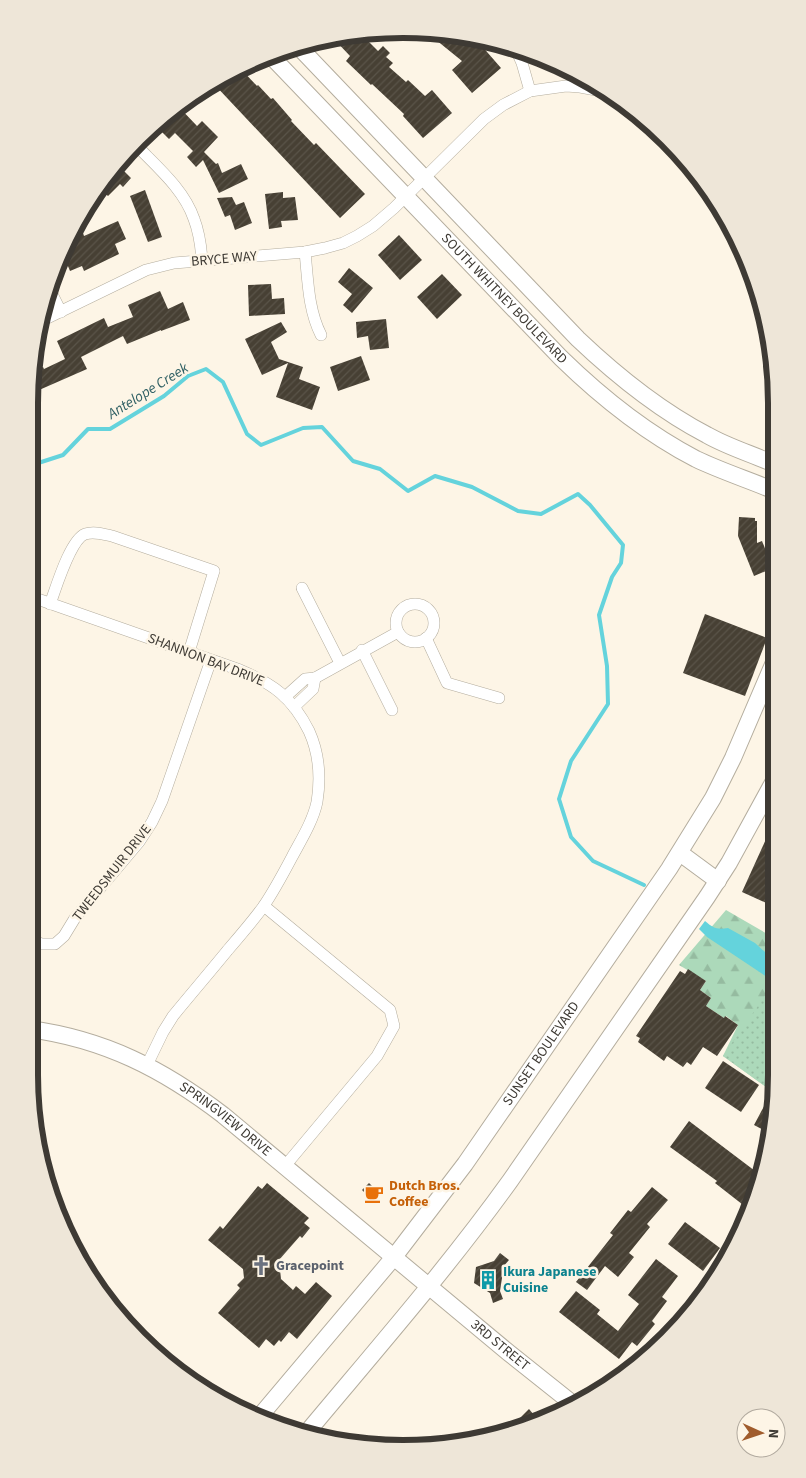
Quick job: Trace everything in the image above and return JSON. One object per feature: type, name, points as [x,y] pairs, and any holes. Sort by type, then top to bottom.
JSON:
[{"type":"street","name":"SOUTH WHITNEY BOULEVARD","points":[[303,52],[423,178],[610,369],[648,398],[708,436],[768,461]]},
{"type":"street","points":[[519,57],[530,91]]},
{"type":"street","name":"SOUTH WHITNEY BOULEVARD","points":[[275,61],[593,389],[634,419],[697,459],[768,489]]},
{"type":"street","name":"BRYCE WAY","points":[[48,318],[146,270],[174,263],[306,252],[325,248],[357,236],[373,226],[484,119],[503,105],[530,91],[566,86],[591,89]]},
{"type":"street","points":[[140,150],[175,186],[186,202],[194,218],[200,240],[202,260]]},
{"type":"street","points":[[306,252],[311,307],[314,321],[321,335]]},
{"type":"street","points":[[54,297],[61,312]]},
{"type":"street","points":[[50,604],[72,546],[83,535],[96,533],[112,536],[214,571],[189,652]]},
{"type":"street","points":[[302,588],[340,663]]},
{"type":"street","name":"SHANNON BAY DRIVE","points":[[38,599],[262,679],[277,689],[294,707],[308,730],[318,758],[319,784],[316,804],[301,840],[264,906],[174,1016],[163,1032],[147,1066]]},
{"type":"street","points":[[413,603],[420,604],[432,614],[433,628],[430,635],[426,638],[416,642],[409,641],[402,638],[398,632],[395,625],[396,617],[400,610],[406,606],[413,603]]},
{"type":"street","points":[[285,696],[305,679],[315,678],[362,650],[398,632]]},
{"type":"street","points":[[426,638],[447,683],[499,698]]},
{"type":"street","points":[[362,650],[392,710]]},
{"type":"street","name":"TWEEDSMUIR DRIVE","points":[[38,943],[55,944],[64,936],[75,918],[139,842],[152,822],[162,802],[211,660]]},
{"type":"street","points":[[294,707],[313,689],[315,678]]},
{"type":"street","name":"SUNSET BOULEVARD","points":[[263,1413],[394,1257],[465,1164],[680,853],[717,790],[768,678]]},
{"type":"street","points":[[310,1428],[429,1286],[510,1182],[718,881],[768,791]]},
{"type":"street","points":[[680,853],[718,881]]},
{"type":"street","points":[[264,906],[390,1010],[394,1026],[377,1056],[285,1166]]},
{"type":"street","name":"SPRINGVIEW DRIVE","points":[[38,1031],[107,1048],[147,1066],[195,1094],[394,1257]]},
{"type":"street","name":"3RD STREET","points":[[394,1257],[569,1401]]},
{"type":"green space","points":[[726,910],[768,934],[768,1088],[723,1056],[738,1025],[726,1016],[724,1018],[706,1006],[711,998],[700,990],[706,981],[679,965]]},
{"type":"green space","points":[[768,991],[768,1088],[723,1056]]},
{"type":"water","points":[[705,921],[715,928],[728,928],[755,943],[768,955],[768,978],[707,937],[699,929]]},
{"type":"building","points":[[435,39],[483,47],[501,68],[472,93],[452,70],[462,61]]},
{"type":"building","points":[[367,40],[378,51],[383,46],[390,53],[386,57],[393,63],[389,67],[406,82],[408,80],[425,96],[432,90],[452,113],[423,138],[403,116],[404,114],[346,61],[350,56],[339,44]]},
{"type":"building","points":[[245,73],[271,99],[273,98],[291,121],[314,145],[316,143],[365,194],[340,218],[217,88]]},
{"type":"building","points":[[183,111],[197,126],[202,121],[218,137],[204,152],[216,164],[218,163],[222,173],[241,164],[248,179],[219,193],[203,160],[196,167],[187,157],[193,151],[175,133],[169,139],[160,130]]},
{"type":"building","points":[[122,169],[131,178],[123,187],[120,184],[108,196],[104,193]]},
{"type":"building","points":[[145,190],[162,237],[148,242],[130,196]]},
{"type":"building","points":[[283,192],[283,198],[295,197],[298,220],[281,221],[282,227],[269,229],[265,194]]},
{"type":"building","points":[[232,197],[236,205],[244,202],[252,223],[235,230],[230,215],[225,217],[217,198]]},
{"type":"building","points":[[118,221],[126,239],[115,244],[119,254],[84,271],[82,266],[70,271],[66,261],[80,231],[82,230],[84,236]]},
{"type":"building","points":[[399,235],[422,260],[400,280],[378,255]]},
{"type":"building","points":[[349,268],[373,288],[352,313],[343,305],[352,294],[338,282]]},
{"type":"building","points":[[442,274],[462,295],[437,319],[417,297]]},
{"type":"building","points":[[271,284],[272,299],[284,298],[285,314],[249,316],[248,285]]},
{"type":"building","points":[[160,291],[168,309],[183,302],[190,320],[127,344],[123,336],[81,357],[87,369],[38,390],[39,369],[43,367],[44,369],[65,359],[57,341],[104,318],[108,327],[133,317],[128,305]]},
{"type":"building","points":[[386,319],[389,348],[370,350],[368,336],[357,338],[356,322]]},
{"type":"building","points":[[281,322],[287,332],[271,342],[279,359],[303,367],[299,379],[320,387],[312,410],[276,397],[288,363],[262,375],[245,339]]},
{"type":"building","points":[[361,356],[370,380],[338,391],[330,367]]},
{"type":"building","points":[[739,517],[755,518],[755,521],[757,521],[757,543],[762,541],[768,556],[768,570],[754,576],[738,536]]},
{"type":"building","points":[[705,614],[767,638],[745,696],[683,673]]},
{"type":"building","points":[[768,835],[768,904],[742,892]]},
{"type":"building","points":[[688,969],[706,981],[700,990],[711,998],[706,1006],[738,1025],[717,1056],[703,1047],[691,1065],[687,1062],[683,1067],[667,1056],[664,1061],[638,1042],[640,1038],[636,1036],[680,971],[685,974]]},
{"type":"building","points":[[723,1061],[759,1085],[741,1112],[705,1088]]},
{"type":"building","points":[[768,1099],[764,1130],[754,1125]]},
{"type":"building","points":[[689,1121],[756,1171],[744,1206],[715,1183],[717,1181],[670,1147]]},
{"type":"building","name":"Gracepoint","points":[[267,1183],[309,1218],[304,1223],[310,1228],[302,1238],[300,1236],[279,1260],[281,1279],[293,1290],[296,1286],[305,1294],[316,1282],[332,1296],[297,1339],[289,1332],[281,1342],[279,1340],[274,1346],[266,1339],[259,1348],[218,1313],[240,1288],[237,1285],[244,1278],[243,1269],[208,1240],[220,1226],[223,1229],[258,1186],[262,1189]]},
{"type":"building","name":"Dutch Bros. Coffee","points":[[369,1183],[381,1195],[374,1202],[362,1190]]},
{"type":"building","points":[[652,1187],[668,1200],[647,1224],[650,1227],[629,1253],[634,1257],[618,1277],[605,1266],[587,1290],[576,1282],[613,1235],[610,1233],[628,1210],[631,1212]]},
{"type":"building","points":[[685,1222],[720,1248],[703,1271],[668,1244]]},
{"type":"building","name":"Ikura Japanese Cuisine","points":[[500,1253],[509,1260],[503,1267],[500,1291],[503,1299],[493,1303],[490,1293],[474,1283],[476,1267],[494,1261]]},
{"type":"building","points":[[656,1259],[678,1276],[662,1297],[667,1301],[652,1321],[655,1324],[637,1346],[632,1342],[619,1359],[559,1312],[576,1291],[600,1310],[597,1314],[618,1331],[639,1304],[628,1295]]},
{"type":"building","points":[[529,1409],[534,1415],[538,1411],[541,1414],[520,1421],[516,1422]]},
{"type":"waterway","name":"Antelope Creek","points":[[38,463],[63,455],[88,429],[110,429],[164,396],[188,376],[206,369],[223,382],[247,434],[261,445],[303,428],[322,427],[353,461],[380,469],[408,491],[435,476],[472,487],[518,511],[541,514],[578,494],[590,505],[623,545],[621,563],[612,577],[599,615],[607,666],[608,704],[571,761],[559,799],[571,837],[593,861],[644,885]]},
{"type":"place","name":"Dutch Bros. Coffee","points":[[374,1194]]},
{"type":"place","name":"Gracepoint","points":[[261,1266]]},
{"type":"place","name":"Ikura Japanese Cuisine","points":[[488,1280]]}]
